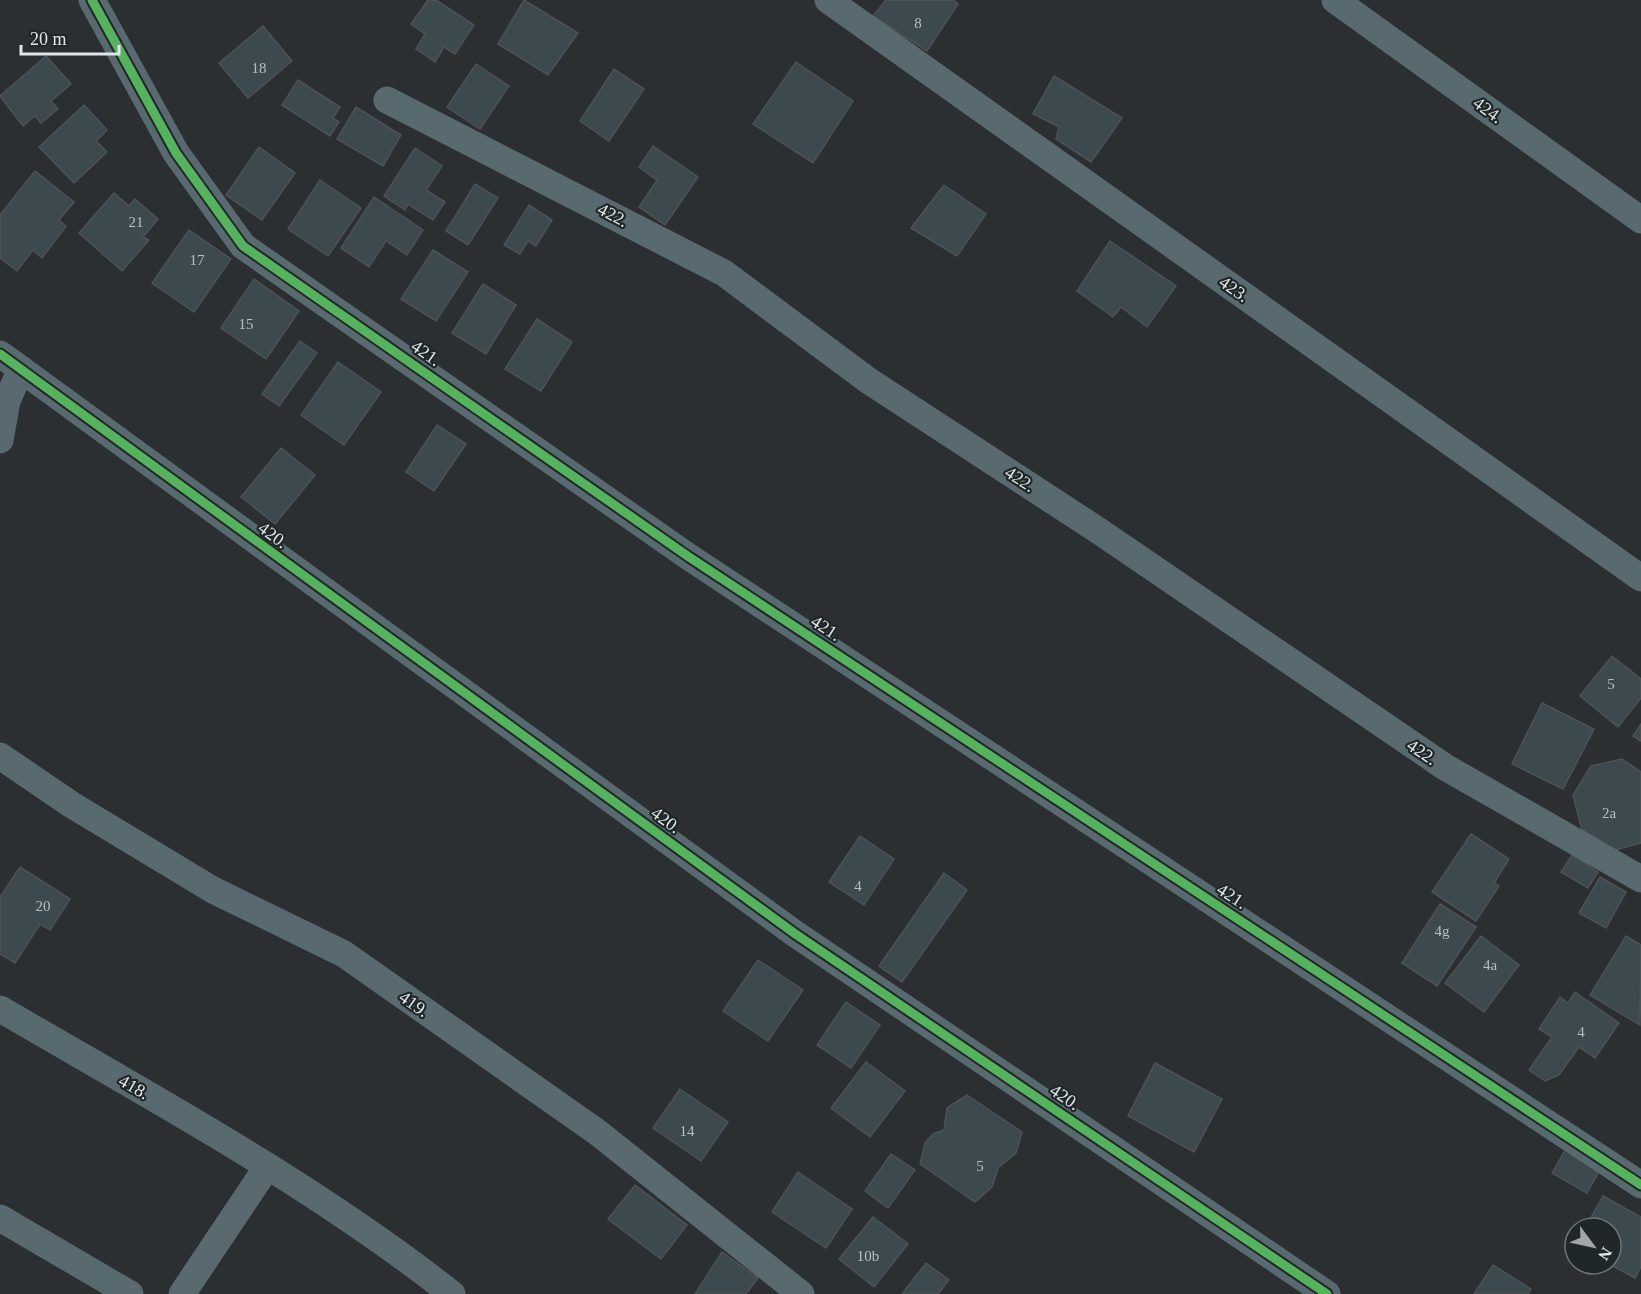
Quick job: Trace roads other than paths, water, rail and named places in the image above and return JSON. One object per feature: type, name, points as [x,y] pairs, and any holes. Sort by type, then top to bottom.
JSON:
[{"type":"street","name":"421.","points":[[92,0],[176,153],[243,246],[689,558],[1641,1185]]},
{"type":"street","name":"423.","points":[[828,0],[1641,578]]},
{"type":"street","name":"424.","points":[[1335,0],[1641,220]]},
{"type":"street","name":"422.","points":[[387,100],[724,273],[869,381],[1100,531],[1445,767],[1641,879]]},
{"type":"street","points":[[0,440],[7,400],[10,361]]},
{"type":"street","name":"420.","points":[[10,361],[794,933],[1327,1294]]},
{"type":"street","name":"419.","points":[[0,756],[72,805],[213,890],[344,954],[597,1132],[801,1294]]},
{"type":"street","name":"418.","points":[[0,1009],[267,1167],[419,1268],[452,1294]]},
{"type":"street","points":[[182,1294],[267,1167]]},
{"type":"street","points":[[0,1218],[130,1294]]}]
